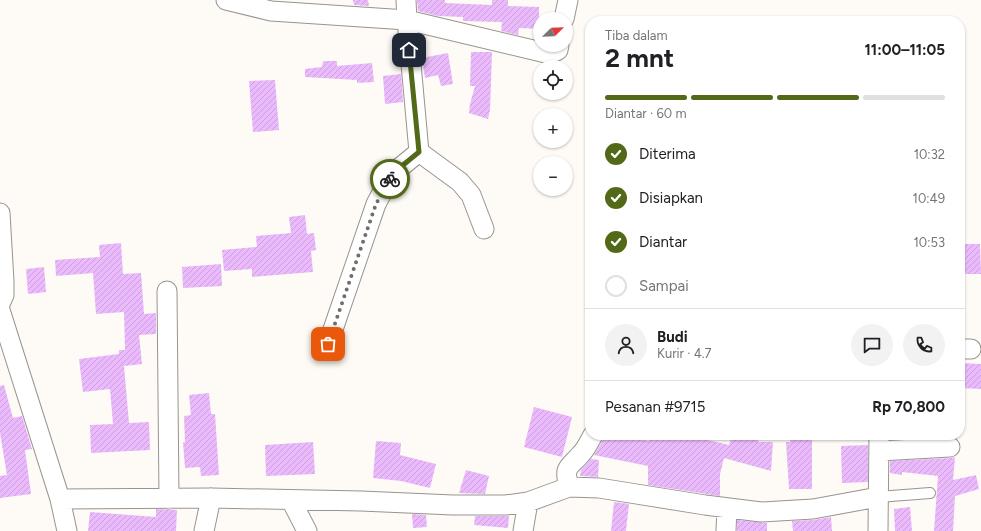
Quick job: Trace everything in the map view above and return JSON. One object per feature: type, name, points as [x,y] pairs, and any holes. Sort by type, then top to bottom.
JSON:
[{"type":"street","points":[[226,0],[271,11],[407,20],[533,50]]},
{"type":"street","points":[[406,0],[419,152],[460,182],[471,195],[484,229]]},
{"type":"street","points":[[565,12],[568,0]]},
{"type":"street","points":[[542,52],[550,54],[554,52]]},
{"type":"street","points":[[328,344],[376,204],[392,174],[419,152]]},
{"type":"street","points":[[0,213],[4,295],[0,304]]},
{"type":"street","points":[[167,291],[169,499]]},
{"type":"street","points":[[0,310],[60,499],[66,531]]},
{"type":"street","points":[[569,487],[566,478],[566,471],[569,465],[581,454],[590,440]]},
{"type":"street","points":[[878,531],[879,443],[950,447]]},
{"type":"street","points":[[60,499],[211,498],[506,505],[528,502],[569,487],[599,488],[727,508],[761,512],[779,512],[823,508],[855,500],[878,498]]},
{"type":"street","points":[[204,531],[211,498]]},
{"type":"street","points":[[291,500],[307,531]]},
{"type":"street","points":[[523,531],[528,502]]},
{"type":"street","points":[[726,531],[727,508]]},
{"type":"lane","points":[[878,498],[930,493]]},
{"type":"building","points":[[353,0],[368,0],[369,6],[354,5]]},
{"type":"building","points":[[417,0],[445,0],[445,3],[492,5],[492,0],[508,0],[508,6],[539,7],[539,12],[533,12],[533,29],[519,28],[518,35],[501,31],[502,22],[463,21],[463,17],[438,16],[418,11]]},
{"type":"building","points":[[471,52],[492,52],[490,110],[488,119],[469,113],[475,86],[470,86]]},
{"type":"building","points":[[448,53],[453,84],[441,86],[438,75],[425,78],[422,58]]},
{"type":"building","points":[[323,61],[337,61],[337,66],[372,63],[374,82],[357,83],[357,80],[305,77],[305,69],[322,67]]},
{"type":"building","points":[[401,74],[403,102],[385,104],[383,76]]},
{"type":"building","points":[[275,80],[279,130],[253,132],[249,81]]},
{"type":"building","points":[[305,215],[307,234],[314,233],[316,250],[311,251],[313,272],[252,277],[252,269],[224,271],[222,250],[257,247],[256,236],[291,233],[289,217]]},
{"type":"building","points":[[121,243],[123,274],[141,273],[144,314],[156,313],[156,334],[139,335],[142,364],[124,366],[129,423],[149,422],[150,450],[91,453],[90,425],[113,424],[110,389],[83,392],[79,359],[119,354],[119,350],[125,350],[124,312],[96,314],[93,273],[56,276],[55,260],[100,257],[99,245]]},
{"type":"building","points":[[965,244],[980,244],[981,274],[965,274]]},
{"type":"building","points":[[221,264],[222,286],[183,288],[182,267]]},
{"type":"building","points":[[44,267],[46,292],[28,294],[26,269]]},
{"type":"building","points":[[965,363],[981,364],[981,389],[965,388]]},
{"type":"building","points":[[4,385],[13,418],[22,416],[32,449],[25,450],[31,494],[0,498],[0,476],[7,475],[0,433],[0,386]]},
{"type":"building","points":[[209,393],[211,414],[215,414],[219,475],[201,476],[200,467],[185,468],[183,442],[185,442],[184,416],[191,415],[189,395]]},
{"type":"building","points":[[534,407],[572,417],[562,457],[524,447]]},
{"type":"building","points":[[603,440],[708,440],[729,445],[730,440],[759,440],[758,442],[773,442],[771,471],[724,458],[720,474],[720,496],[648,485],[648,466],[594,455]]},
{"type":"building","points":[[790,440],[812,440],[812,489],[789,489],[786,442],[790,442]]},
{"type":"building","points":[[376,441],[401,443],[400,455],[436,464],[430,488],[401,481],[373,478]]},
{"type":"building","points":[[313,442],[315,474],[266,476],[265,445]]},
{"type":"building","points":[[868,445],[868,482],[842,483],[841,446]]},
{"type":"building","points":[[955,457],[953,480],[976,475],[979,489],[955,496],[953,531],[934,531],[938,476],[902,472],[902,475],[890,473],[890,461]]},
{"type":"building","points":[[591,459],[599,460],[598,477],[580,476],[581,470]]},
{"type":"building","points":[[466,470],[489,476],[485,494],[459,493]]},
{"type":"building","points":[[614,502],[629,504],[626,531],[611,531]]},
{"type":"building","points":[[910,507],[912,531],[895,531],[894,509]]},
{"type":"building","points":[[156,509],[177,510],[176,531],[88,531],[90,512],[156,517]]},
{"type":"building","points":[[412,514],[426,515],[427,527],[413,528]]},
{"type":"building","points":[[475,516],[509,516],[508,528],[474,525]]},
{"type":"building","points":[[831,517],[832,531],[793,531],[792,521],[814,520]]},
{"type":"building","points":[[737,520],[767,523],[767,531],[737,531]]},
{"type":"way so far","points":[[328,344],[376,204],[390,179]]},
{"type":"route","points":[[390,179],[392,174],[419,152],[409,50]]}]
